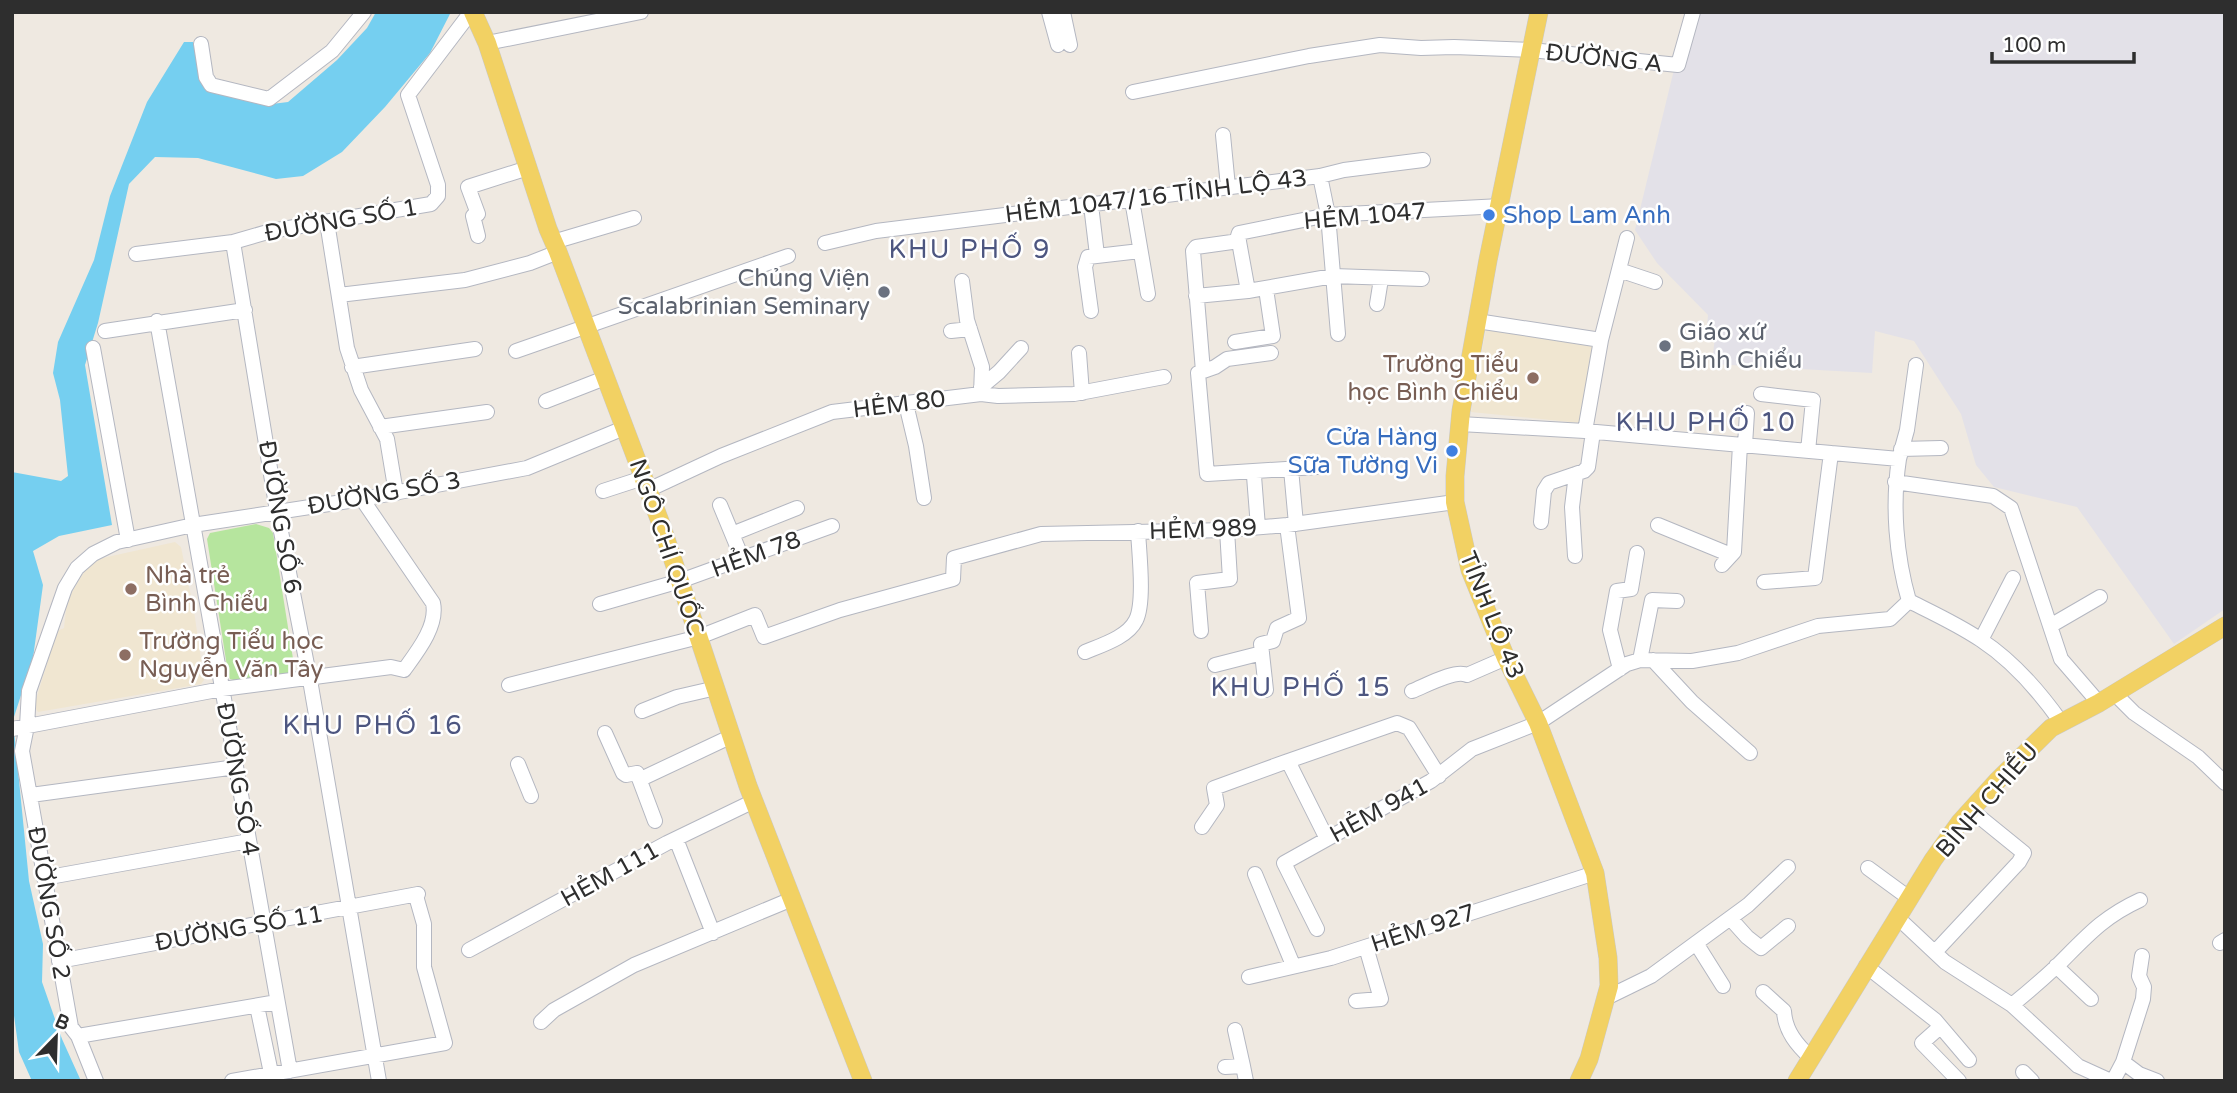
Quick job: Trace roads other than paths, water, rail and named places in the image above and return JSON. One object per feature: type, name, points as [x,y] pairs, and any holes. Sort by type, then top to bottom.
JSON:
[{"type":"main road","name":"NGÔ CHÍ QUỐC","points":[[472,12],[487,43],[527,167],[645,484],[754,801],[863,1081]]},
{"type":"main road","name":"TỈNH LỘ 43","points":[[1539,12],[1477,321],[1460,424],[1455,502],[1470,570],[1506,658],[1538,723],[1595,873],[1608,958],[1609,986],[1579,1081]]},
{"type":"main road","name":"BÌNH CHIỂU","points":[[1797,1081],[1939,851],[1971,810],[2051,728],[2225,626]]},
{"type":"street","points":[[201,44],[206,77],[211,85],[269,99],[332,51],[364,12]]},
{"type":"street","name":"ĐƯỜNG SỐ 1","points":[[136,254],[233,242],[271,231],[432,204],[438,196],[438,185],[408,95],[472,12]]},
{"type":"street","points":[[487,43],[641,12]]},
{"type":"street","points":[[1049,12],[1064,45],[1063,12]]},
{"type":"street","name":"ĐƯỜNG A","points":[[1133,92],[1309,56],[1380,45],[1531,50],[1678,65],[1693,12]]},
{"type":"street","points":[[1223,135],[1228,187]]},
{"type":"street","name":"HẺM 1047/16 TỈNH LỘ 43","points":[[825,243],[876,231],[1320,176],[1344,170],[1423,160]]},
{"type":"street","points":[[478,236],[473,216],[478,214],[468,187],[527,167]]},
{"type":"street","name":"HẺM 1047/16 TỈNH LỘ 43","points":[[1320,176],[1328,215],[1338,334]]},
{"type":"street","points":[[1132,200],[1147,294]]},
{"type":"street","points":[[1091,205],[1097,255]]},
{"type":"street","name":"HẺM 1047","points":[[1256,472],[1207,474],[1198,373],[1203,371],[1194,248],[1239,241],[1239,233],[1328,215],[1501,206]]},
{"type":"street","points":[[339,295],[465,280],[530,263],[556,247],[634,218]]},
{"type":"street","points":[[327,222],[352,367],[387,439],[396,493]]},
{"type":"street","points":[[1541,522],[1547,485],[1588,467],[1589,431],[1601,340],[1627,238]]},
{"type":"street","points":[[1239,241],[1248,291]]},
{"type":"street","name":"ĐƯỜNG SỐ 6","points":[[233,242],[277,511],[309,677],[379,1081]]},
{"type":"street","points":[[1091,311],[1085,261],[1088,257],[1140,251]]},
{"type":"street","points":[[516,351],[788,256]]},
{"type":"street","points":[[1619,270],[1655,282]]},
{"type":"street","points":[[1196,296],[1266,289],[1332,276],[1422,279]]},
{"type":"street","points":[[1377,304],[1381,279]]},
{"type":"street","points":[[961,281],[970,329],[982,367],[981,390]]},
{"type":"street","points":[[1235,341],[1273,336],[1266,289]]},
{"type":"street","points":[[105,331],[157,321],[245,310]]},
{"type":"street","name":"ĐƯỜNG SỐ 4","points":[[157,321],[290,1070]]},
{"type":"street","points":[[1477,321],[1601,340]]},
{"type":"street","points":[[951,331],[970,329]]},
{"type":"street","points":[[93,348],[122,541]]},
{"type":"street","points":[[981,390],[1020,348]]},
{"type":"street","points":[[352,367],[475,349]]},
{"type":"street","points":[[1203,371],[1215,368],[1227,359],[1271,353]]},
{"type":"street","points":[[1079,354],[1082,393]]},
{"type":"street","points":[[1916,365],[1907,430],[1895,482],[1899,568],[1909,601],[1981,640],[2020,673],[2044,698],[2061,722]]},
{"type":"street","name":"HẺM 80","points":[[603,491],[645,484],[832,412],[906,404],[981,390],[999,397],[1082,393],[1164,377]]},
{"type":"street","points":[[546,401],[605,378]]},
{"type":"street","points":[[1761,394],[1813,400],[1808,451]]},
{"type":"street","points":[[906,404],[924,498]]},
{"type":"street","points":[[380,427],[487,412]]},
{"type":"street","points":[[1658,525],[1727,560],[1734,552],[1747,414]]},
{"type":"street","points":[[1460,424],[1589,431],[1831,453],[1900,454],[1941,448]]},
{"type":"street","name":"ĐƯỜNG SỐ 3","points":[[122,541],[193,525],[362,499],[527,468],[624,428]]},
{"type":"street","points":[[1764,582],[1815,578],[1831,453]]},
{"type":"street","points":[[1258,527],[1254,476],[1256,472],[1317,467]]},
{"type":"street","points":[[1266,690],[1261,644],[1273,641],[1277,628],[1299,618],[1291,469]]},
{"type":"street","points":[[1575,556],[1572,507],[1576,474]]},
{"type":"street","points":[[1895,482],[1993,496],[2011,508],[2061,659],[2106,698],[2134,713],[2198,757],[2225,783]]},
{"type":"street","points":[[18,728],[222,689],[391,667],[404,670],[418,651],[433,619],[433,603],[362,499]]},
{"type":"street","name":"HẺM 989","points":[[699,637],[755,615],[764,637],[841,610],[953,579],[954,558],[1041,534],[1227,530],[1455,502]]},
{"type":"street","points":[[720,505],[743,558]]},
{"type":"street","points":[[732,534],[797,508]]},
{"type":"street","name":"HẺM 78","points":[[600,604],[680,582],[832,526]]},
{"type":"street","points":[[1201,631],[1197,583],[1230,579],[1227,530]]},
{"type":"street","points":[[1085,652],[1117,638],[1136,622],[1140,606],[1138,531]]},
{"type":"street","name":"ĐƯỜNG SỐ 2","points":[[96,1081],[78,1036],[71,1027],[18,728],[65,588],[77,568],[93,554],[122,541]]},
{"type":"street","points":[[1620,669],[1610,630],[1618,592],[1631,589],[1637,552]]},
{"type":"street","points":[[1981,640],[2013,578]]},
{"type":"street","points":[[2050,626],[2100,597]]},
{"type":"street","points":[[1647,660],[1652,600],[1677,601]]},
{"type":"street","points":[[1647,660],[1692,661],[1738,653],[1818,626],[1890,619],[1909,601]]},
{"type":"street","points":[[509,685],[699,637]]},
{"type":"street","points":[[1215,665],[1262,653]]},
{"type":"street","points":[[1412,691],[1455,673],[1478,671],[1506,658]]},
{"type":"street","points":[[1647,660],[1751,753]]},
{"type":"street","name":"HẺM 941","points":[[1317,929],[1284,863],[1439,776],[1472,750],[1538,723],[1620,669],[1647,660]]},
{"type":"street","points":[[642,710],[677,697],[716,688]]},
{"type":"street","points":[[1202,827],[1217,806],[1214,788],[1397,723],[1409,728],[1439,776]]},
{"type":"street","points":[[605,733],[623,773],[637,774],[654,821]]},
{"type":"street","points":[[640,781],[732,736]]},
{"type":"street","points":[[1288,761],[1326,839]]},
{"type":"street","points":[[518,764],[531,796]]},
{"type":"street","points":[[31,795],[236,767]]},
{"type":"street","name":"HẺM 111","points":[[469,950],[676,839],[754,801]]},
{"type":"street","points":[[1935,953],[2019,862],[2024,853],[1971,810]]},
{"type":"street","points":[[676,839],[713,933]]},
{"type":"street","points":[[44,878],[249,841]]},
{"type":"street","points":[[1606,998],[1651,976],[1748,905],[1788,867]]},
{"type":"street","points":[[1868,869],[1909,898]]},
{"type":"street","name":"HẺM 927","points":[[1250,977],[1331,958],[1595,873]]},
{"type":"street","points":[[1255,874],[1293,965]]},
{"type":"street","name":"ĐƯỜNG SỐ 11","points":[[59,961],[417,895],[424,925],[424,967],[445,1043],[374,1056]]},
{"type":"street","points":[[541,1022],[554,1010],[634,965],[792,899]]},
{"type":"street","points":[[2012,1005],[2099,923],[2140,900]]},
{"type":"street","points":[[1897,917],[1945,962],[2012,1005],[2078,1066],[2112,1081],[2123,1062],[2143,999],[2144,987],[2139,976],[2142,956]]},
{"type":"street","points":[[1730,918],[1747,937],[1762,948],[1788,926]]},
{"type":"street","points":[[1696,943],[1723,986]]},
{"type":"street","points":[[1356,1001],[1381,999],[1366,947]]},
{"type":"street","points":[[1866,966],[1940,1027],[1969,1060]]},
{"type":"street","points":[[2056,966],[2091,999]]},
{"type":"street","points":[[1763,992],[1784,1011],[1784,1021],[1790,1033],[1797,1045],[1811,1058]]},
{"type":"street","points":[[78,1036],[277,1002]]},
{"type":"street","points":[[257,1006],[271,1073]]},
{"type":"street","points":[[1940,1027],[1922,1043],[1959,1081]]},
{"type":"street","points":[[1235,1030],[1245,1074]]},
{"type":"street","points":[[232,1081],[374,1056]]},
{"type":"street","points":[[2123,1062],[2140,1074],[2157,1081]]},
{"type":"street","points":[[1225,1067],[1245,1074]]},
{"type":"water","points":[[376,12],[451,12],[430,53],[385,107],[342,152],[303,176],[276,179],[198,158],[155,157],[129,184],[98,323],[85,365],[112,525],[59,536],[33,551],[43,585],[33,658],[13,720],[29,881],[43,944],[42,982],[62,1039],[81,1081],[32,1081],[19,1052],[12,1001],[12,472],[61,481],[68,476],[60,400],[53,373],[58,342],[94,260],[110,196],[147,102],[184,42],[193,42],[198,52],[206,87],[272,104],[288,102],[337,60],[367,28]]},
{"type":"place","name":"Shop Lam Anh","points":[[1489,215]]},
{"type":"place","name":"Chủng Viện Scalabrinian Seminary","points":[[884,292]]},
{"type":"place","name":"Giáo xứ Bình Chiểu","points":[[1665,346]]},
{"type":"place","name":"Trường Tiểu học Bình Chiểu","points":[[1533,378]]},
{"type":"place","name":"Cửa Hàng Sữa Tường Vi","points":[[1452,451]]},
{"type":"place","name":"Nhà trẻ Bình Chiểu","points":[[131,589]]},
{"type":"place","name":"Trường Tiểu học Nguyễn Văn Tây","points":[[125,655]]},
{"type":"district","name":"KHU PHỐ 9","points":[[970,249]]},
{"type":"district","name":"KHU PHỐ 10","points":[[1706,422]]},
{"type":"district","name":"KHU PHỐ 15","points":[[1301,687]]},
{"type":"district","name":"KHU PHỐ 16","points":[[373,725]]}]
